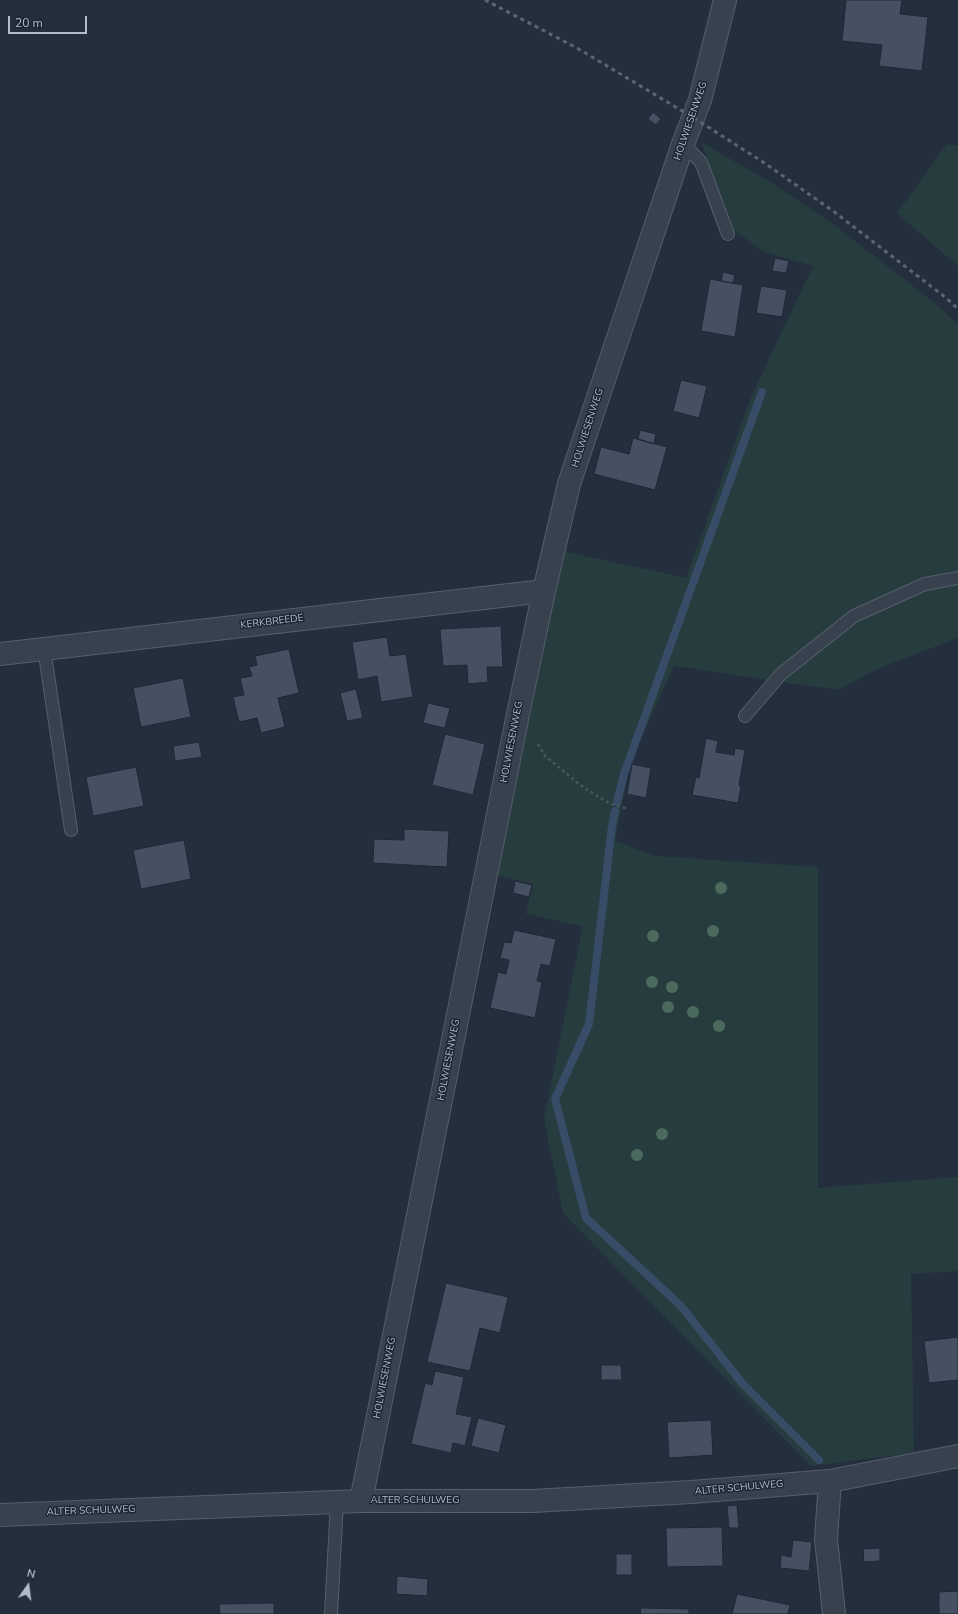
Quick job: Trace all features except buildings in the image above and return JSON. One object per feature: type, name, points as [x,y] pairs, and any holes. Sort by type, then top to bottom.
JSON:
[{"type":"street","name":"HOLWIESENWEG","points":[[361,1501],[518,714],[544,591],[569,484],[683,144],[700,100],[725,0]]},
{"type":"street","name":"KERKBREEDE","points":[[0,654],[544,591]]},
{"type":"street","name":"ALTER SCHULWEG","points":[[0,1515],[361,1501],[533,1501],[691,1492],[830,1481],[958,1456]]},
{"type":"street","points":[[830,1481],[826,1540],[834,1614]]},
{"type":"lane","points":[[683,144],[701,162],[728,234]]},
{"type":"lane","points":[[744,716],[781,674],[854,616],[925,584],[958,578]]},
{"type":"lane","points":[[44,648],[71,830]]},
{"type":"lane","points":[[332,1614],[337,1502]]},
{"type":"path","points":[[518,714],[546,756],[584,788],[611,804],[628,809]]},
{"type":"green space","points":[[701,142],[775,185],[833,224],[941,308],[958,325],[958,638],[877,669],[838,690],[674,666],[630,763],[615,841],[655,856],[818,867],[818,1188],[958,1177],[958,1271],[911,1274],[914,1453],[811,1466],[563,1213],[544,1119],[583,926],[526,914],[533,884],[478,871],[549,548],[686,578],[752,395],[813,266],[764,252],[734,230]]},
{"type":"green space","points":[[947,144],[958,146],[958,266],[897,213]]},
{"type":"waterway","points":[[617,802],[624,774],[762,392]]},
{"type":"waterway","points":[[615,811],[589,1024],[555,1099],[586,1218],[681,1306],[742,1383],[819,1460]]},
{"type":"railway","points":[[485,0],[577,48],[694,118],[766,164],[833,211],[945,297],[958,309]]}]
